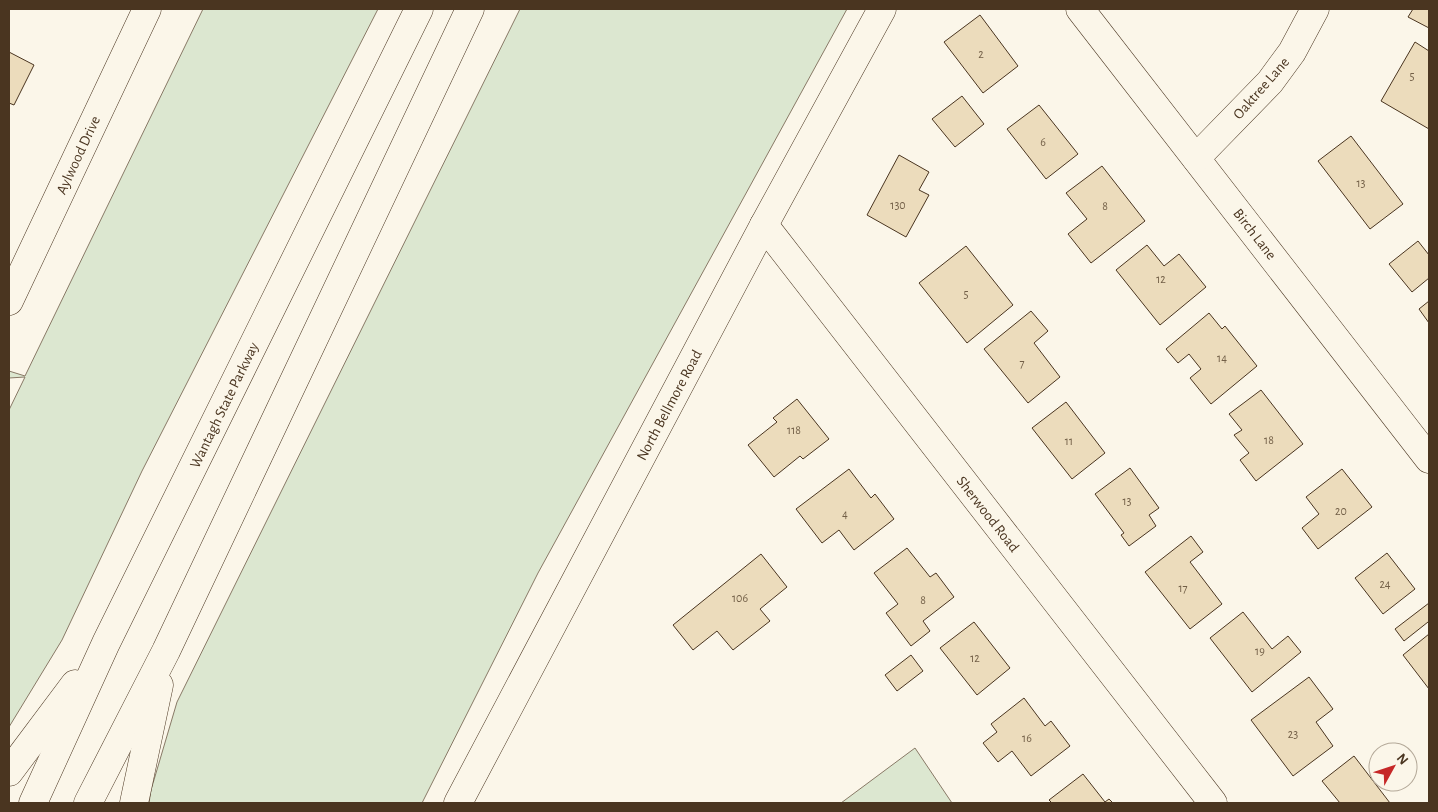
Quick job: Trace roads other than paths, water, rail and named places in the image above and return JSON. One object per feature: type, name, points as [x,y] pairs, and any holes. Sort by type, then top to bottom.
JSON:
[{"type":"main road","name":"Aylwood Drive","points":[[9,301],[147,9]]},
{"type":"main road","name":"Wantagh State Parkway","points":[[33,803],[106,643],[419,9]]},
{"type":"main road","points":[[88,803],[166,651],[470,9]]},
{"type":"main road","name":"North Bellmore Road","points":[[458,803],[764,225],[882,9]]},
{"type":"main road","name":"Birch Lane","points":[[1080,9],[1429,458]]},
{"type":"main road","name":"Oaktree Lane","points":[[1196,158],[1270,82],[1292,52],[1316,9]]},
{"type":"main road","name":"Sherwood Road","points":[[764,225],[1214,803]]},
{"type":"main road","points":[[9,772],[106,643]]},
{"type":"main road","points":[[134,803],[166,651]]}]
